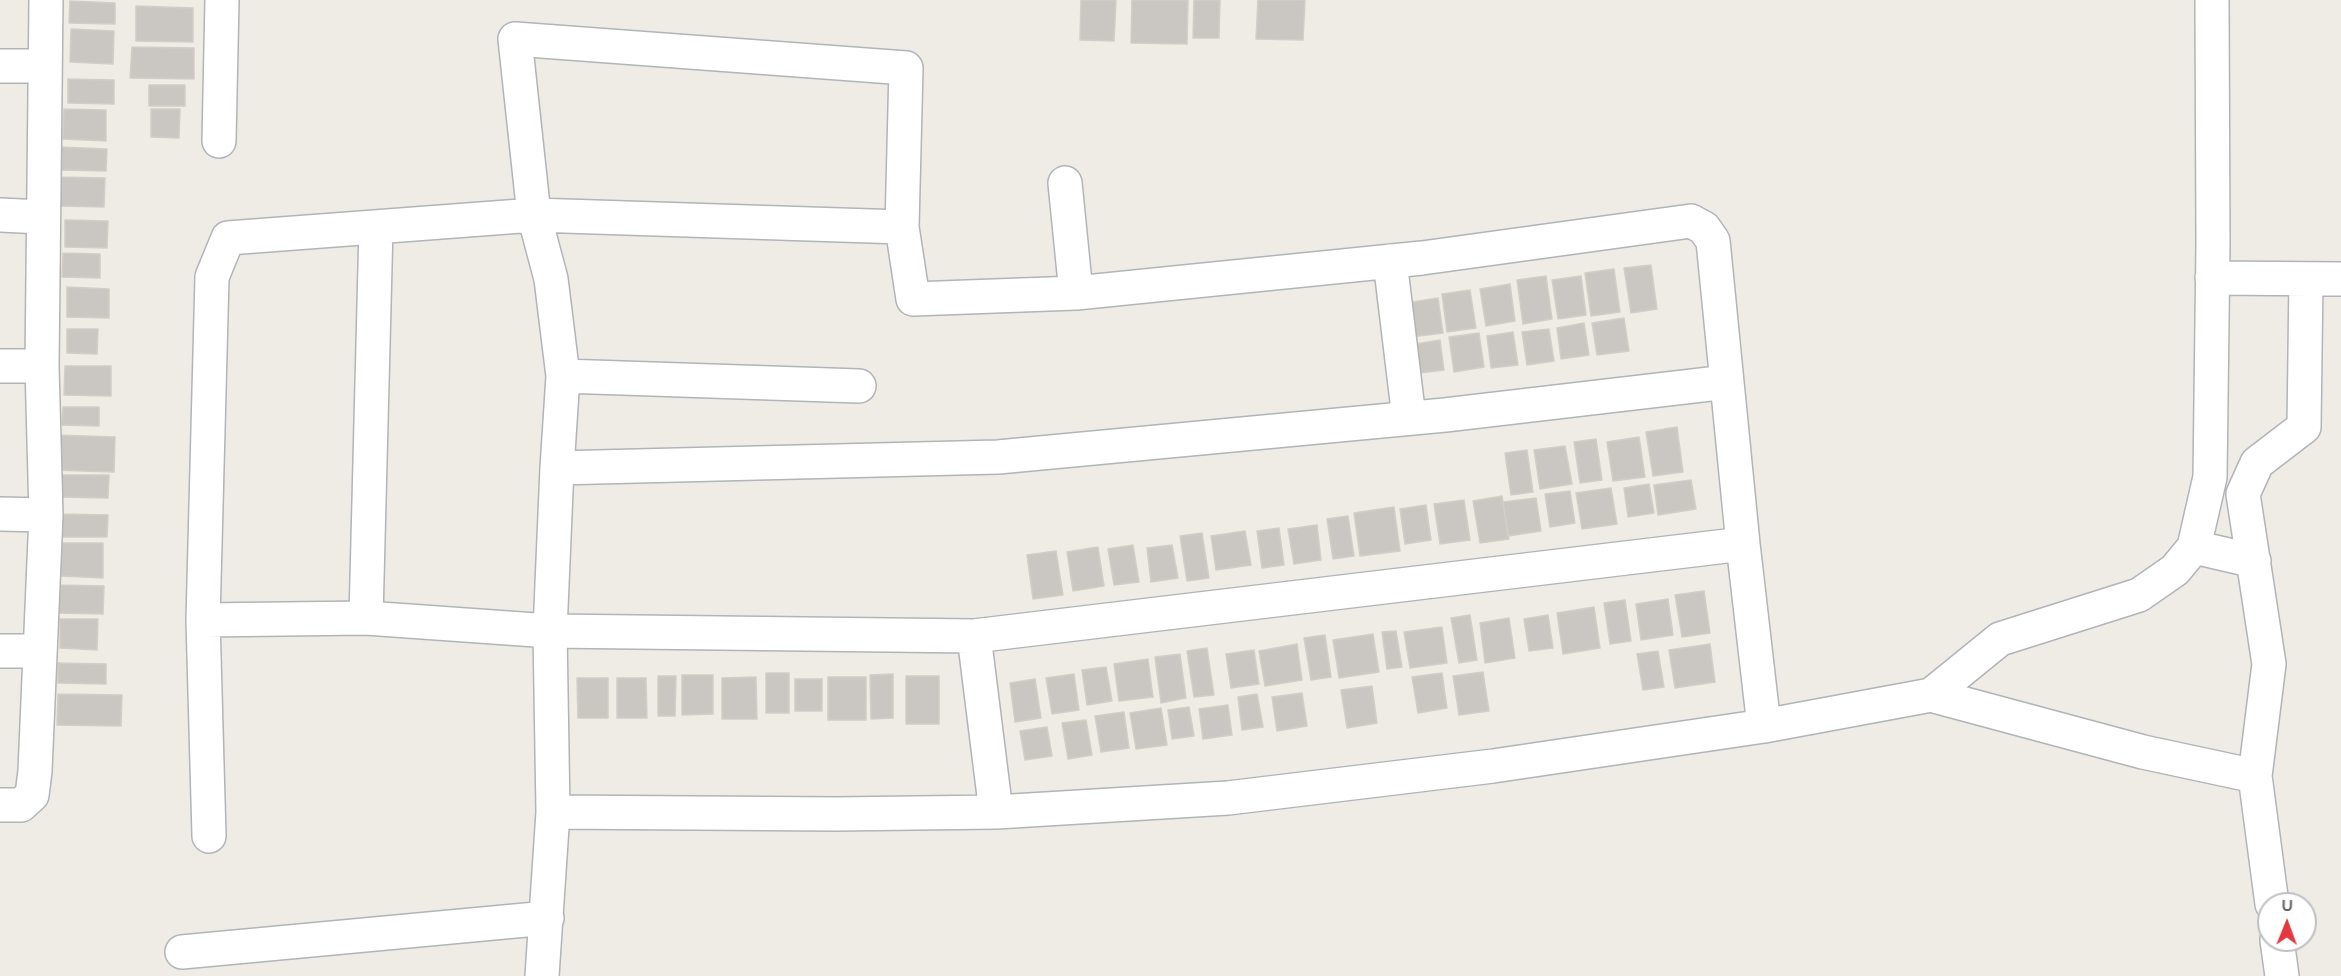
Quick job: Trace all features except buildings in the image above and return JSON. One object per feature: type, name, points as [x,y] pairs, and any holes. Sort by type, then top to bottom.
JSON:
[{"type":"street","points":[[0,805],[21,806],[32,795],[35,771],[46,515],[42,366],[42,217],[46,0]]},
{"type":"street","points":[[219,141],[222,0]]},
{"type":"street","points":[[1931,695],[2000,639],[2139,595],[2175,570],[2194,547],[2210,477],[2212,0]]},
{"type":"street","points":[[542,976],[553,812],[550,631],[563,376],[551,279],[534,215],[515,39],[906,68],[902,226],[914,300],[1076,293],[1390,261],[1691,221],[1704,228],[1713,241],[1743,544],[1764,726]]},
{"type":"street","points":[[0,66],[44,66]]},
{"type":"street","points":[[1065,183],[1076,293]]},
{"type":"street","points":[[209,836],[203,620],[212,277],[228,238],[534,215],[902,226]]},
{"type":"street","points":[[0,216],[42,217]]},
{"type":"street","points":[[366,618],[376,227]]},
{"type":"street","points":[[1390,261],[1409,418]]},
{"type":"street","points":[[2212,278],[2341,279]]},
{"type":"street","points":[[2270,892],[2255,776],[2269,664],[2243,494],[2257,463],[2304,427],[2306,279]]},
{"type":"street","points":[[0,366],[42,366]]},
{"type":"street","points":[[563,376],[859,386]]},
{"type":"street","points":[[557,468],[998,457],[1409,418],[1727,382]]},
{"type":"street","points":[[0,514],[46,515]]},
{"type":"street","points":[[203,620],[366,618],[550,631],[974,636],[1743,544]]},
{"type":"street","points":[[2194,547],[2254,561]]},
{"type":"street","points":[[974,636],[996,812]]},
{"type":"street","points":[[0,651],[40,651]]},
{"type":"street","points":[[553,812],[835,814],[996,812],[1228,798],[1493,766],[1764,726],[1845,709],[1931,695],[2143,752],[2255,776]]},
{"type":"street","points":[[182,952],[547,918]]},
{"type":"street","points":[[2279,952],[2282,976]]}]
